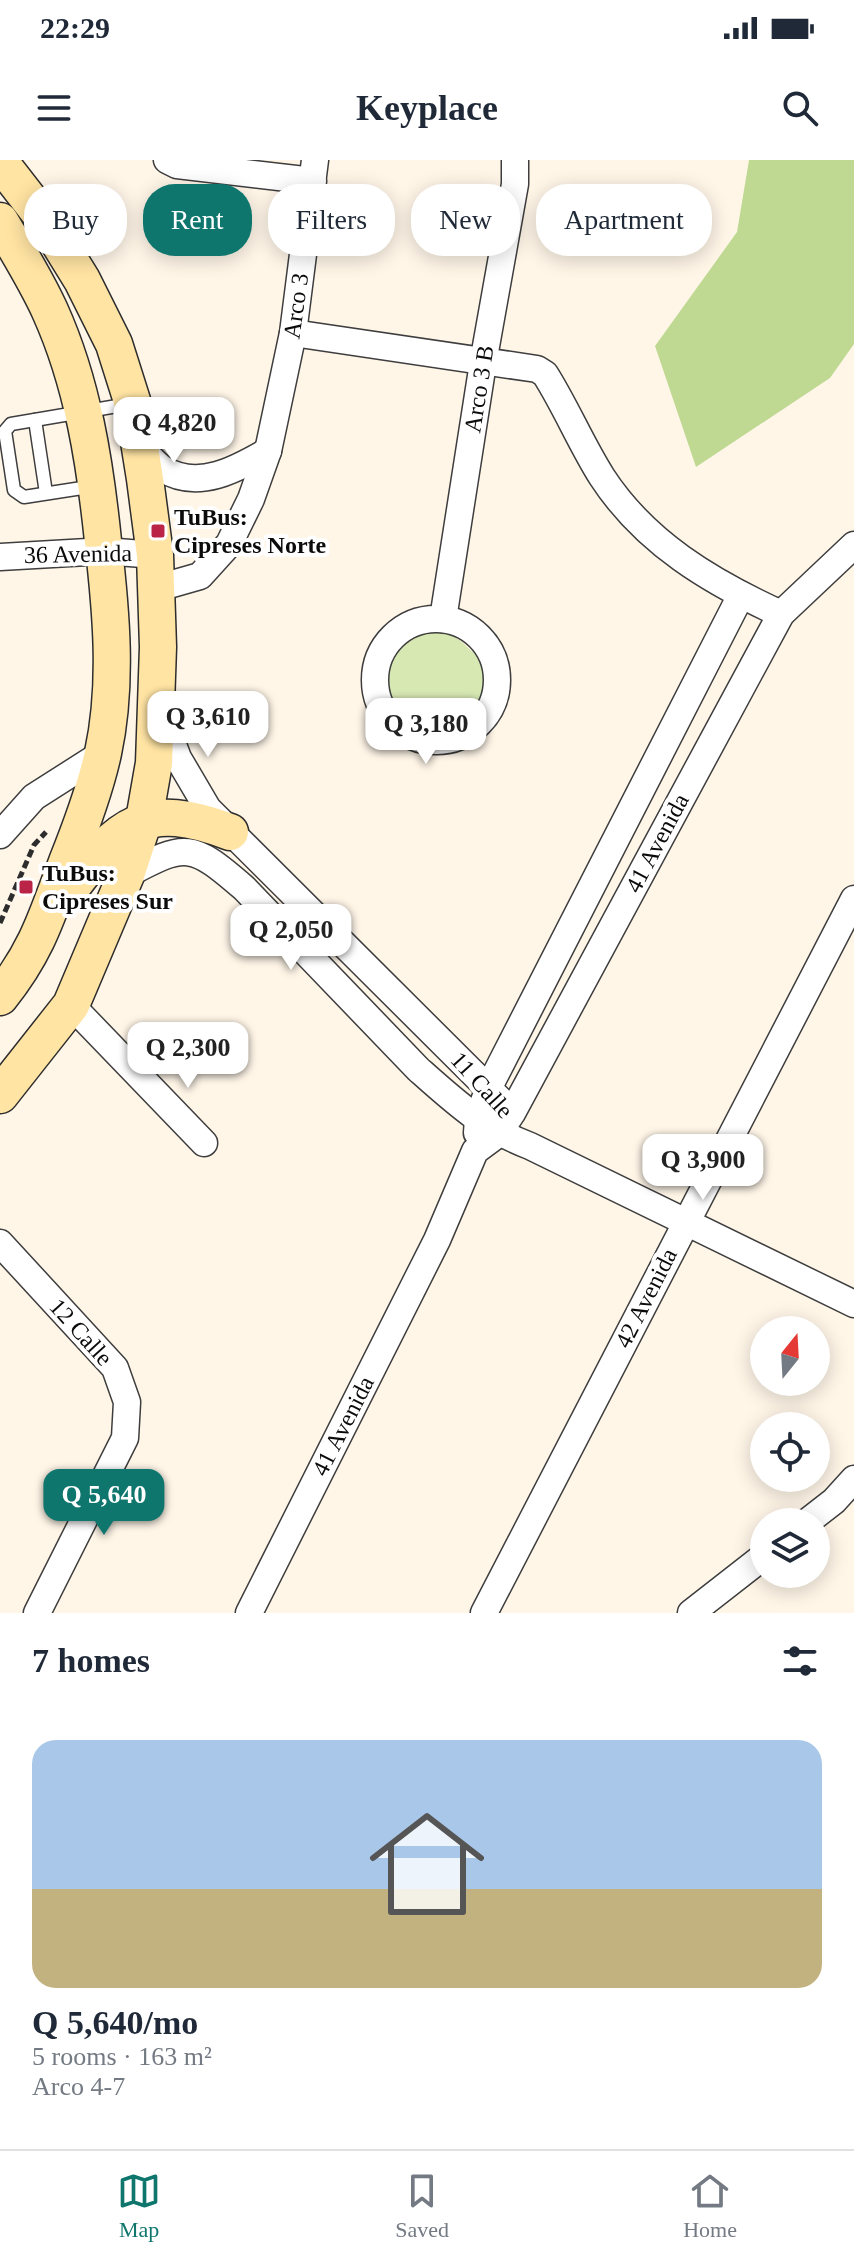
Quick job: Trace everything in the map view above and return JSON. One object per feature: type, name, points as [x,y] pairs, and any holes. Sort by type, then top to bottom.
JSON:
[{"type":"main road","points":[[0,162],[53,232],[82,280],[114,344],[133,404],[157,572],[154,763],[144,820],[126,875],[71,1005],[0,1095]]},
{"type":"main road","points":[[0,221],[50,311],[83,411],[105,551],[111,645],[110,702],[103,753],[82,823],[44,927],[24,967],[4,982]]},
{"type":"main road","points":[[50,311],[114,344]]},
{"type":"main road","points":[[44,927],[97,852],[110,839],[144,820],[177,817],[198,820],[230,832]]},
{"type":"street","points":[[167,160],[177,165],[314,170]]},
{"type":"street","name":"Arco 3 B","points":[[443,619],[515,184],[515,160]]},
{"type":"street","name":"Arco 3","points":[[157,572],[200,576],[229,544],[251,499],[268,451],[293,333],[314,170]]},
{"type":"street","points":[[293,333],[537,369],[545,374],[603,478],[647,531],[683,562],[781,614]]},
{"type":"street","points":[[140,446],[161,468],[190,477],[214,477],[268,451]]},
{"type":"street","name":"41 Avenida","points":[[249,1613],[437,1240],[475,1151],[496,1122],[781,614],[854,545]]},
{"type":"street","name":"36 Avenida","points":[[0,557],[105,551],[157,572]]},
{"type":"street","points":[[0,576],[15,569],[27,556]]},
{"type":"street","name":"41 Avenida","points":[[489,1087],[741,595]]},
{"type":"street","points":[[424,619],[443,619],[464,624],[481,637],[492,654],[498,674],[497,695],[488,714],[474,729],[455,739],[434,742],[414,738],[397,728],[383,713],[376,694],[374,675],[379,656],[390,639],[405,626],[424,619]]},
{"type":"street","name":"11 Calle","points":[[157,704],[178,758],[208,809],[489,1087],[496,1122]]},
{"type":"street","points":[[0,835],[34,797],[103,753]]},
{"type":"street","name":"11 Calle","points":[[126,875],[173,852],[195,853],[215,863],[244,888],[418,1069],[530,1146],[685,1221]]},
{"type":"street","name":"42 Avenida","points":[[484,1613],[854,899]]},
{"type":"street","points":[[71,1005],[204,1143]]},
{"type":"street","points":[[685,1221],[854,1304]]},
{"type":"street","name":"12 Calle","points":[[0,1243],[115,1368],[127,1402],[125,1438],[37,1613]]},
{"type":"street","points":[[825,1508],[854,1479]]},
{"type":"street","points":[[691,1613],[750,1567]]},
{"type":"lane","points":[[97,486],[24,497],[14,490],[5,431],[11,424],[133,404]]},
{"type":"lane","points":[[35,420],[46,493]]},
{"type":"path","points":[[0,923],[34,845],[55,821],[34,797]]},
{"type":"green space","points":[[749,160],[854,160],[854,344],[830,378],[696,467],[655,346],[737,232]]},
{"type":"green space","points":[[423,628],[444,629],[462,642],[481,660],[485,677],[482,702],[471,715],[439,729],[412,719],[396,706],[386,676],[386,660],[410,632]]},
{"type":"place","name":"TuBus: Cipreses Norte","points":[[158,531]]},
{"type":"place","name":"TuBus: Cipreses Sur","points":[[26,887]]}]
